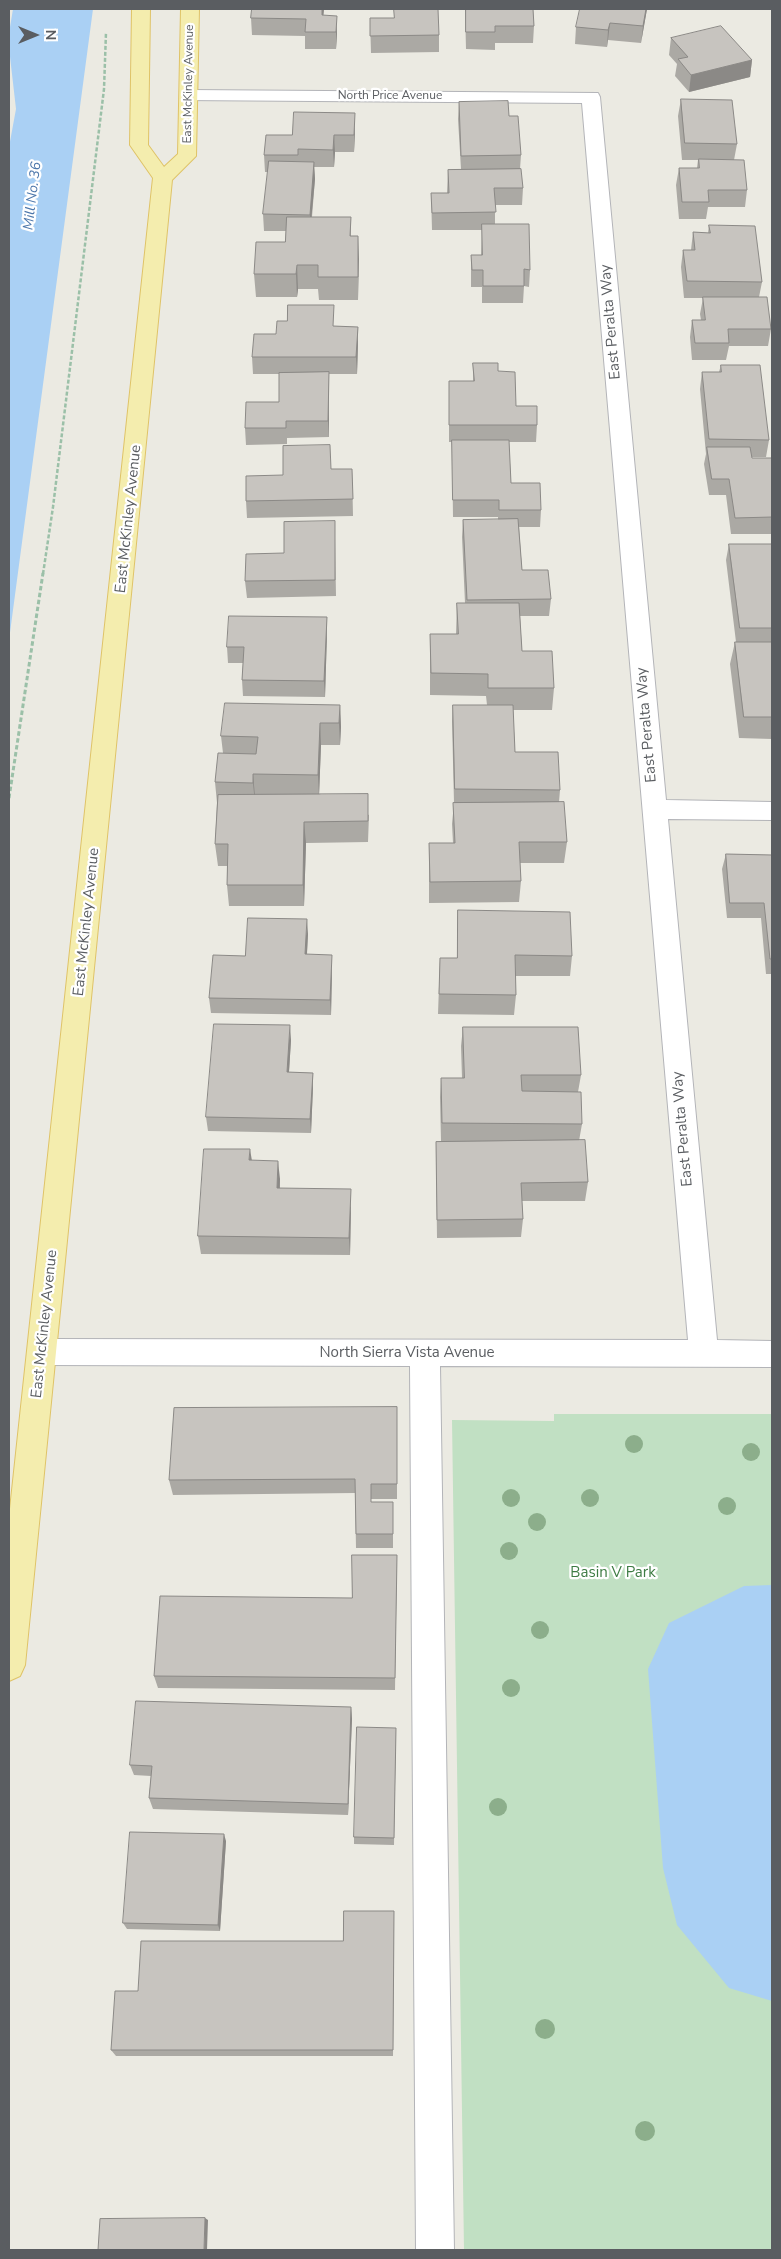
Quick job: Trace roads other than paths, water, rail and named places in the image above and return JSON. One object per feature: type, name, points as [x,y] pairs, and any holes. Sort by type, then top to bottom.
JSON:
[{"type":"main road","points":[[141,9],[140,145],[163,178]]},
{"type":"main road","name":"East McKinley Avenue","points":[[9,1665],[163,178],[187,156],[190,96],[190,9]]},
{"type":"street","name":"North Price Avenue","points":[[190,96],[591,97]]},
{"type":"street","name":"East Peralta Way","points":[[591,97],[704,1354]]},
{"type":"street","points":[[655,809],[772,811]]},
{"type":"street","name":"North Sierra Vista Avenue","points":[[42,1352],[772,1354]]},
{"type":"street","points":[[425,1354],[435,2250]]},
{"type":"water","name":"Mill No. 36","points":[[13,9],[93,9],[9,640],[9,147],[16,109],[9,33]]},
{"type":"water","points":[[772,1585],[772,2001],[729,1988],[677,1925],[663,1868],[648,1669],[669,1623],[744,1586]]},
{"type":"park label","name":"Basin V Park","points":[[613,1573]]}]
